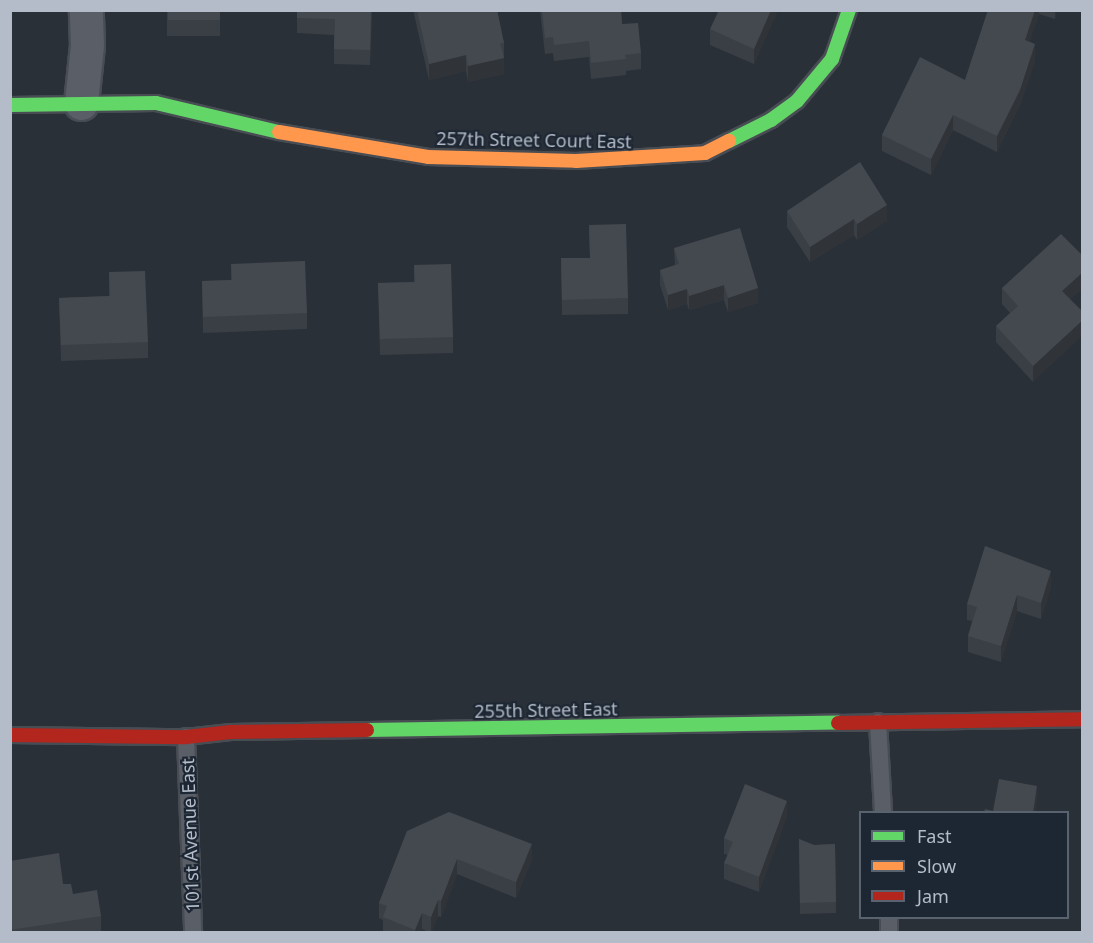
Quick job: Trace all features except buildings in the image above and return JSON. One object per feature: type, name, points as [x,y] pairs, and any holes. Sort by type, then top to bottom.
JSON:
[{"type":"street","points":[[81,103],[87,45],[86,10]]},
{"type":"street","name":"257th Street Court East","points":[[10,105],[156,104],[329,143],[428,157],[576,162],[705,153],[771,120],[797,102],[832,59],[849,10]]},
{"type":"street","name":"255th Street East","points":[[10,735],[186,737],[231,732],[1083,719]]},
{"type":"lane","points":[[878,722],[883,811]]},
{"type":"lane","name":"101st Avenue East","points":[[186,737],[194,933]]},
{"type":"traffic: fast","points":[[729,141],[771,120],[797,101],[832,59],[849,10]]},
{"type":"traffic: fast","points":[[10,105],[156,103],[279,132]]},
{"type":"traffic: fast","points":[[367,730],[838,723]]},
{"type":"traffic: slow","points":[[279,132],[428,157],[576,161],[705,153],[729,141]]},
{"type":"traffic: jam","points":[[838,723],[1082,719]]},
{"type":"traffic: jam","points":[[10,735],[186,737],[231,732],[367,730]]}]
